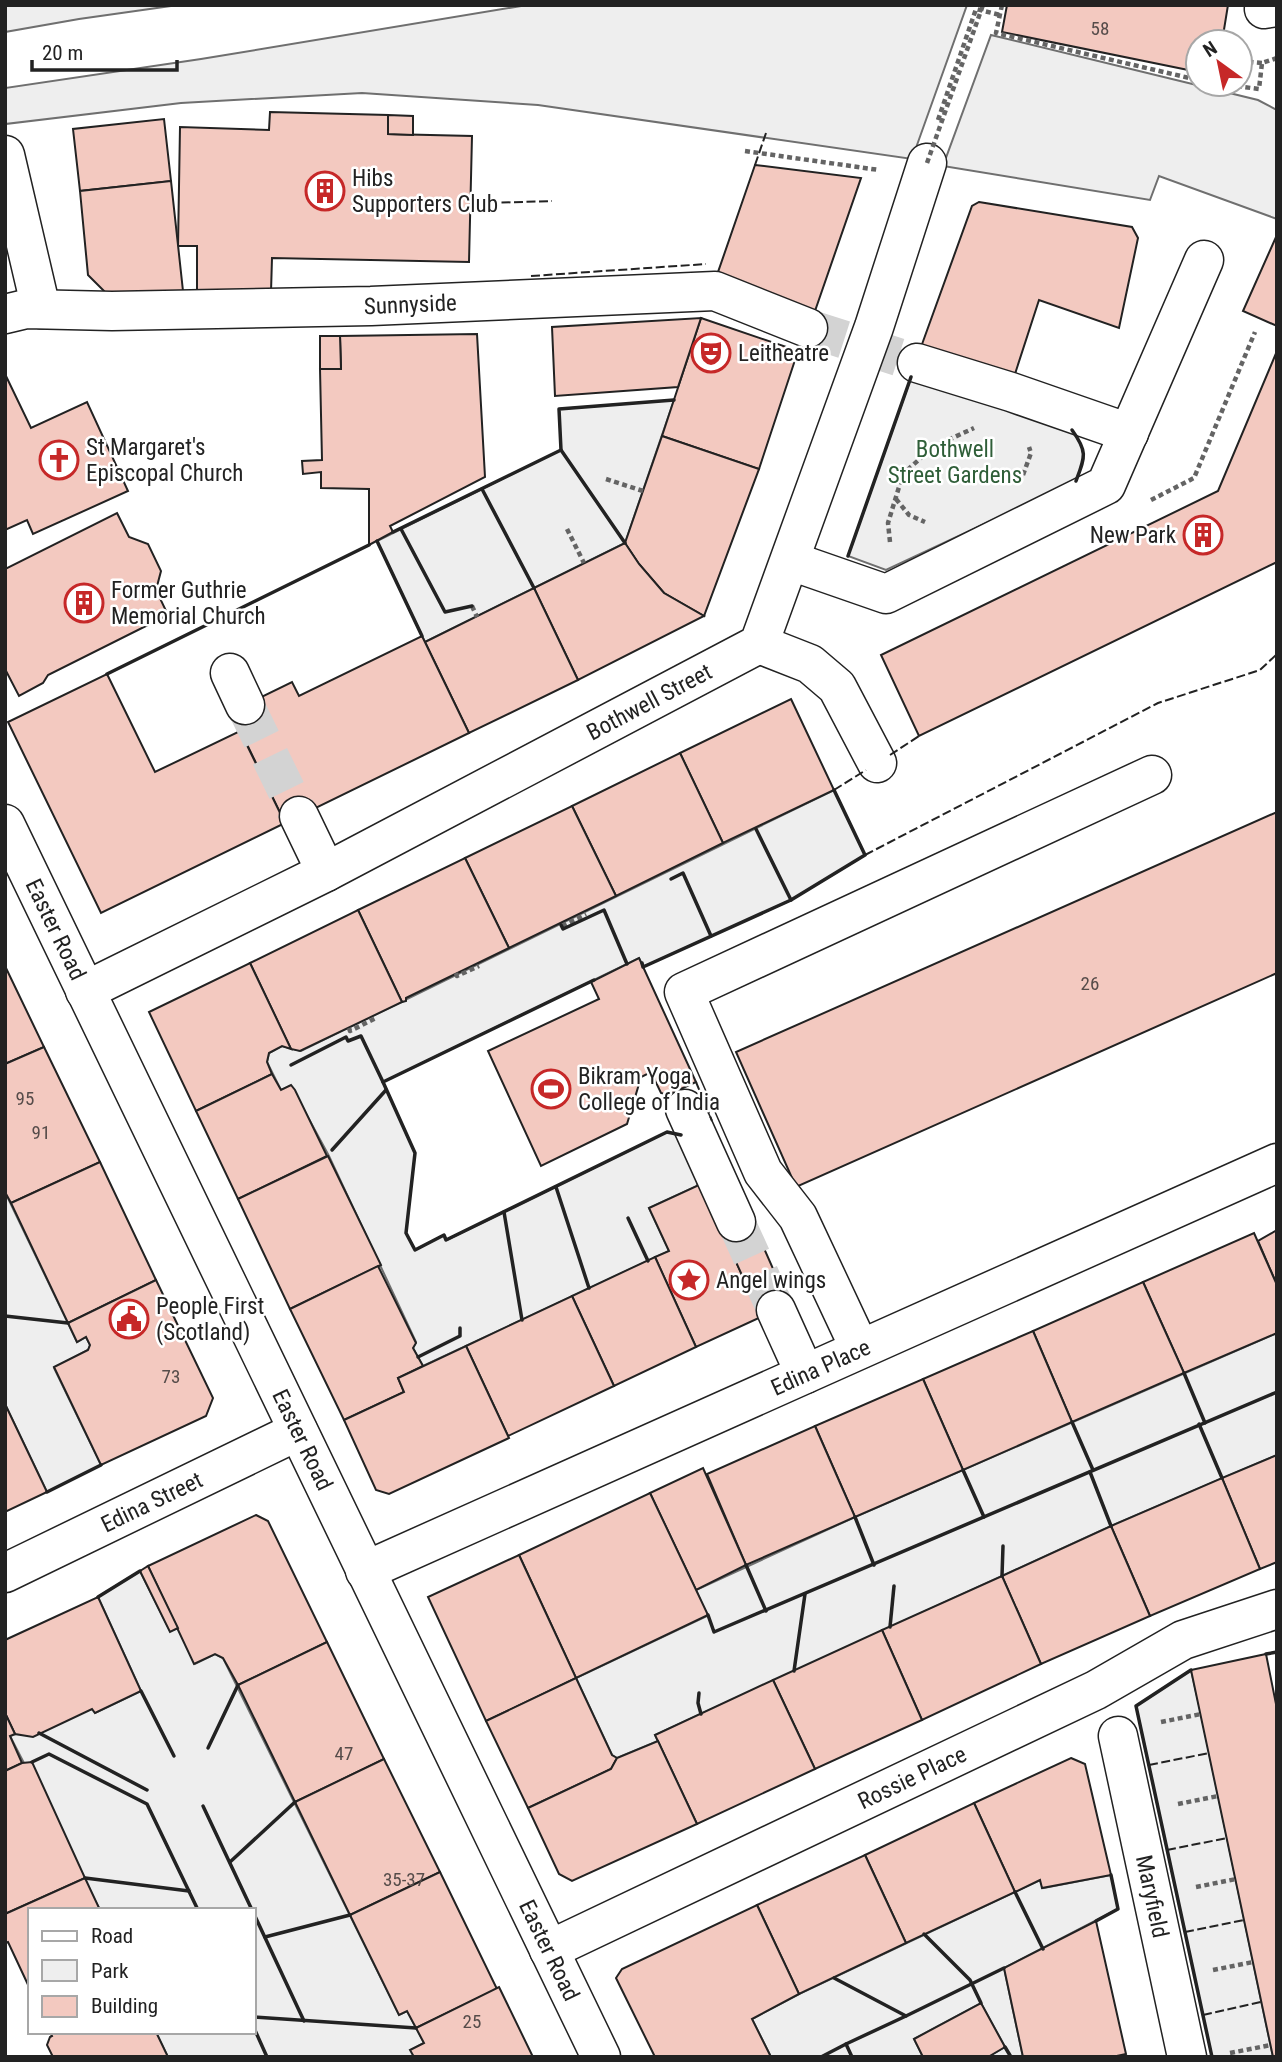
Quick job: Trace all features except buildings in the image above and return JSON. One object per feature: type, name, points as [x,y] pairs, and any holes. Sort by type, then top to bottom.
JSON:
[{"type":"street","points":[[5,155],[23,312]]},
{"type":"street","points":[[877,763],[837,687],[810,664],[759,645],[874,327],[914,166]]},
{"type":"street","points":[[790,561],[886,594],[1106,485],[1204,260]]},
{"type":"street","name":"Sunnyside","points":[[23,312],[371,306],[715,291],[808,328]]},
{"type":"street","points":[[917,363],[1129,433]]},
{"type":"street","name":"Bothwell Street","points":[[85,990],[326,872],[759,645]]},
{"type":"street","points":[[860,1349],[798,1217],[763,1172],[684,992],[1152,775]]},
{"type":"street","points":[[299,817],[326,872]]},
{"type":"street","name":"Easter Road","points":[[5,824],[601,2057]]},
{"type":"street","points":[[685,1109],[736,1222]]},
{"type":"street","name":"Edina Place","points":[[365,1571],[1277,1163]]},
{"type":"street","points":[[776,1310],[805,1374]]},
{"type":"street","name":"Edina Street","points":[[5,1573],[298,1431]]},
{"type":"street","name":"Rossie Place","points":[[549,1950],[1096,1690],[1183,1640],[1277,1609]]},
{"type":"street","name":"Maryfield","points":[[1135,1730],[1206,2056]]},
{"type":"path","points":[[914,166],[983,5]]},
{"type":"path","points":[[1002,5],[996,33],[1184,77]]},
{"type":"path","points":[[914,166],[976,9],[999,15]]},
{"type":"path","points":[[1254,62],[1262,63],[1277,58]]},
{"type":"path","points":[[1254,88],[1259,89],[1262,63]]},
{"type":"path","points":[[745,151],[914,166]]},
{"type":"path","points":[[934,523],[921,522],[909,515],[896,499],[903,474],[933,447],[982,426]]},
{"type":"path","points":[[1017,482],[1026,472],[1031,453],[1026,438]]},
{"type":"path","points":[[606,480],[643,492]]},
{"type":"path","points":[[567,529],[584,563]]},
{"type":"path","points":[[472,606],[477,617]]},
{"type":"path","points":[[562,926],[586,914]]},
{"type":"path","points":[[456,974],[457,976],[479,966]]},
{"type":"path","points":[[349,1028],[350,1031],[376,1018]]},
{"type":"path","points":[[1135,1730],[1201,1714]]},
{"type":"path","points":[[1170,1806],[1218,1796]]},
{"type":"path","points":[[1188,1889],[1236,1879]]},
{"type":"path","points":[[1206,1972],[1253,1962]]},
{"type":"path","points":[[1206,2056],[1271,2045]]},
{"type":"green space","points":[[5,5],[178,5],[5,32]]},
{"type":"green space","points":[[527,5],[967,5],[912,159],[538,105],[362,93],[181,103],[5,124],[5,88],[201,59]]},
{"type":"green space","points":[[991,35],[1184,82],[1184,98],[1250,98],[1277,110],[1277,219],[1159,176],[1150,200],[943,166]]},
{"type":"green space","name":"Bothwell Street Gardens","points":[[911,378],[1067,424],[1083,451],[1076,481],[886,570],[848,556]]},
{"type":"green space","points":[[674,400],[625,543],[425,642],[377,541],[561,450],[559,409]]},
{"type":"green space","points":[[834,790],[865,855],[791,900],[643,967],[639,958],[383,1082],[415,1153],[406,1233],[415,1250],[444,1235],[447,1240],[667,1132],[685,1136],[699,1167],[697,1186],[649,1208],[669,1251],[423,1366],[413,1348],[416,1342],[329,1156],[291,1086],[281,1090],[267,1062],[269,1053],[282,1046],[301,1051]]},
{"type":"green space","points":[[5,1192],[77,1342],[86,1337],[90,1345],[88,1350],[54,1368],[101,1465],[47,1492],[5,1404]]},
{"type":"green space","points":[[1277,1333],[1277,1455],[1111,1526],[655,1735],[658,1741],[617,1758],[612,1755],[576,1678],[707,1616],[696,1590],[855,1517]]},
{"type":"green space","points":[[140,1571],[170,1631],[178,1628],[195,1664],[215,1654],[223,1658],[399,2015],[407,2011],[424,2043],[411,2050],[414,2057],[168,2057],[157,2034],[256,2034],[256,1908],[99,1908],[10,1736],[92,1709],[95,1713],[141,1691],[98,1597]]},
{"type":"green space","points":[[1191,1670],[1273,2057],[1212,2057],[1136,1706]]},
{"type":"green space","points":[[1111,1875],[1118,1909],[1004,1968],[1023,2057],[988,2057],[1005,2047],[981,2003],[914,2039],[923,2057],[771,2057],[752,2019],[1040,1880],[1043,1888]]},
{"type":"tunnel","points":[[808,328],[917,363]]},
{"type":"tunnel","points":[[245,705],[299,816]]},
{"type":"tunnel","points":[[736,1222],[776,1310]]},
{"type":"fence","points":[[755,165],[766,133]]},
{"type":"fence","points":[[489,203],[552,201]]},
{"type":"fence","points":[[531,276],[706,264]]},
{"type":"fence","points":[[865,855],[1158,703],[1260,670],[1277,654]]},
{"type":"fence","points":[[890,755],[919,736]]},
{"type":"fence","points":[[834,790],[866,770]]},
{"type":"fence","points":[[696,1082],[712,1121]]},
{"type":"fence","points":[[1149,1765],[1209,1753]]},
{"type":"fence","points":[[1167,1850],[1227,1838]]},
{"type":"fence","points":[[1185,1932],[1244,1920]]},
{"type":"fence","points":[[1203,2015],[1261,2002]]},
{"type":"wall","points":[[848,556],[911,377]]},
{"type":"wall","points":[[393,532],[561,450],[559,409],[674,400]]},
{"type":"wall","points":[[1072,430],[1083,449],[1076,481]]},
{"type":"wall","points":[[561,450],[625,543]]},
{"type":"wall","points":[[482,489],[534,588]]},
{"type":"wall","points":[[401,529],[445,612],[472,606]]},
{"type":"wall","points":[[377,541],[422,636]]},
{"type":"wall","points":[[107,674],[369,545]]},
{"type":"wall","points":[[642,963],[643,967],[791,900],[865,855],[834,790]]},
{"type":"wall","points":[[756,829],[791,900]]},
{"type":"wall","points":[[671,879],[683,873],[711,936]]},
{"type":"wall","points":[[561,925],[563,929],[604,910],[627,964]]},
{"type":"wall","points":[[594,980],[383,1082],[415,1153],[406,1233],[415,1250],[444,1235],[446,1240],[667,1132],[681,1135]]},
{"type":"wall","points":[[291,1065],[346,1037],[348,1041],[361,1036],[383,1082]]},
{"type":"wall","points":[[332,1150],[386,1090]]},
{"type":"wall","points":[[556,1187],[589,1288]]},
{"type":"wall","points":[[504,1212],[522,1320]]},
{"type":"wall","points":[[628,1218],[648,1261]]},
{"type":"wall","points":[[5,1316],[68,1323]]},
{"type":"wall","points":[[418,1357],[460,1336],[460,1328]]},
{"type":"wall","points":[[1184,1373],[1205,1423]]},
{"type":"wall","points":[[708,1615],[714,1632],[1277,1392]]},
{"type":"wall","points":[[1072,1422],[1093,1470]]},
{"type":"wall","points":[[1199,1424],[1222,1478]]},
{"type":"wall","points":[[47,1492],[101,1465]]},
{"type":"wall","points":[[963,1470],[984,1517]]},
{"type":"wall","points":[[1090,1472],[1111,1526]]},
{"type":"wall","points":[[855,1517],[874,1565]]},
{"type":"wall","points":[[1002,1576],[1003,1546]]},
{"type":"wall","points":[[746,1565],[766,1611]]},
{"type":"wall","points":[[98,1597],[140,1571]]},
{"type":"wall","points":[[890,1627],[894,1586]]},
{"type":"wall","points":[[794,1671],[805,1594]]},
{"type":"wall","points":[[1266,1654],[1277,1652]]},
{"type":"wall","points":[[1191,1670],[1136,1706],[1212,2057]]},
{"type":"wall","points":[[208,1748],[238,1685]]},
{"type":"wall","points":[[141,1691],[174,1756]]},
{"type":"wall","points":[[699,1693],[701,1714]]},
{"type":"wall","points":[[39,1733],[147,1790]]},
{"type":"wall","points":[[32,1762],[49,1754],[147,1804],[197,1908]]},
{"type":"wall","points":[[230,1862],[295,1802]]},
{"type":"wall","points":[[203,1806],[251,1908]]},
{"type":"wall","points":[[1096,1921],[1118,1909],[1111,1875]]},
{"type":"wall","points":[[85,1878],[189,1891]]},
{"type":"wall","points":[[1015,1892],[1043,1949]]},
{"type":"wall","points":[[265,1937],[350,1915]]},
{"type":"wall","points":[[256,1918],[304,2021]]},
{"type":"wall","points":[[924,1934],[970,1980],[981,2003]]},
{"type":"wall","points":[[906,2016],[1004,1968]]},
{"type":"wall","points":[[834,1978],[906,2016],[846,2044]]},
{"type":"wall","points":[[256,2017],[416,2028]]},
{"type":"wall","points":[[256,2032],[267,2057]]},
{"type":"wall","points":[[821,2057],[846,2044],[852,2057]]},
{"type":"wall","points":[[1005,2047],[1011,2057]]},
{"type":"place","name":"Hibs Supporters Club","points":[[325,191]]},
{"type":"place","name":"Leitheatre","points":[[711,353]]},
{"type":"place","name":"St Margaret's Episcopal Church","points":[[59,460]]},
{"type":"place","name":"New Park","points":[[1203,535]]},
{"type":"place","name":"Former Guthrie Memorial Church","points":[[84,603]]},
{"type":"place","name":"Bikram Yoga College of India","points":[[551,1089]]},
{"type":"place","name":"Angel wings","points":[[689,1280]]},
{"type":"place","name":"People First (Scotland)","points":[[129,1319]]}]
